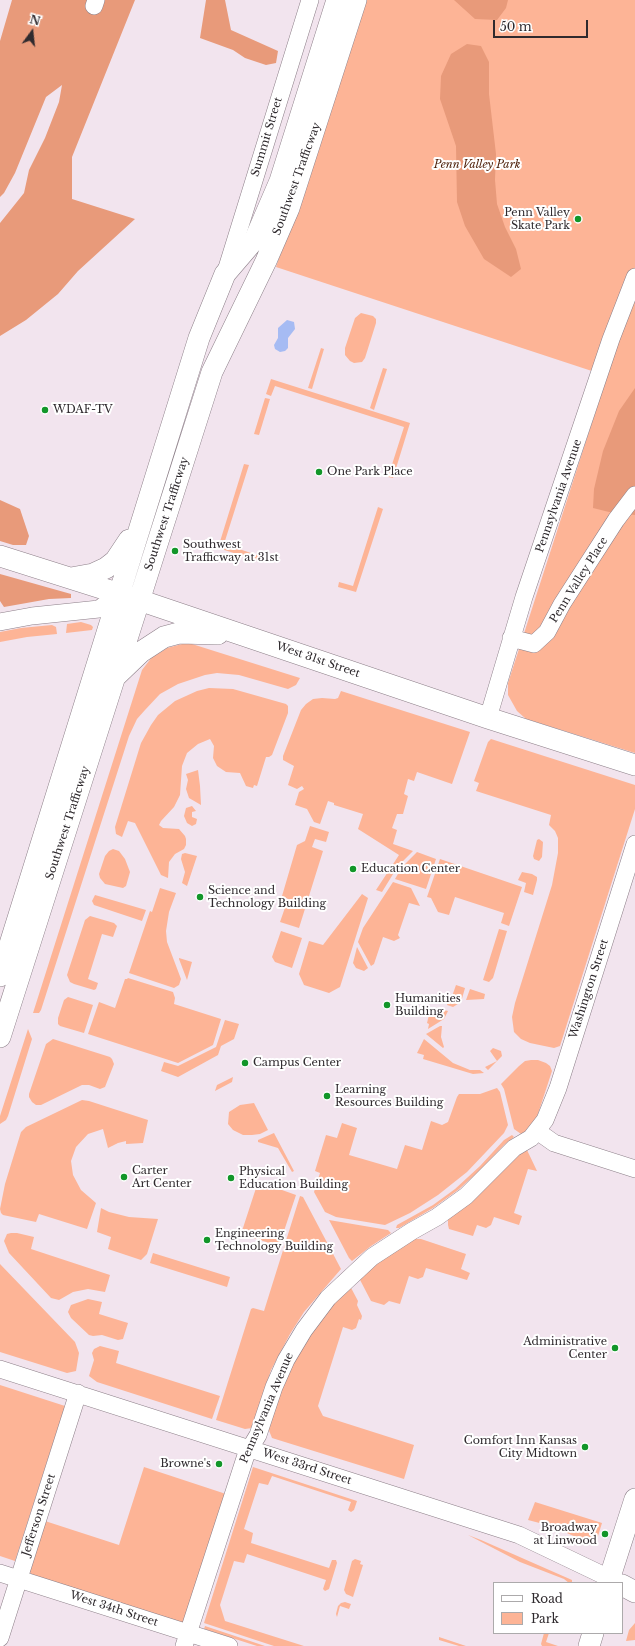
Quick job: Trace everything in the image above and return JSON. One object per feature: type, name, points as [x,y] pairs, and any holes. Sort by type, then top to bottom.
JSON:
[{"type":"main road","name":"Southwest Trafficway","points":[[1,969],[199,338],[225,274],[255,239],[280,180],[337,0]]},
{"type":"main road","name":"Southwest Trafficway","points":[[0,1037],[212,372],[266,261],[291,201],[356,0]]},
{"type":"main road","points":[[71,578],[93,574],[115,561],[143,517]]},
{"type":"main road","name":"West 31st Street","points":[[0,556],[119,594],[142,591],[244,636],[488,718],[635,765]]},
{"type":"main road","points":[[115,678],[141,652],[164,637],[179,633],[244,636]]},
{"type":"main road","points":[[614,1582],[635,1499]]},
{"type":"main road","points":[[623,1586],[635,1592]]},
{"type":"main road","points":[[588,1646],[593,1634]]},
{"type":"street","name":"Summit Street","points":[[225,274],[310,0]]},
{"type":"street","name":"Pennsylvania Avenue","points":[[488,718],[524,597],[611,339],[635,277]]},
{"type":"street","name":"Penn Valley Place","points":[[511,638],[534,644],[547,632],[562,604],[595,552],[635,495]]},
{"type":"street","points":[[0,622],[32,616],[99,610],[119,594]]},
{"type":"street","name":"Washington Street","points":[[537,1131],[545,1120],[558,1088],[635,844]]},
{"type":"street","name":"Pennsylvania Avenue","points":[[186,1639],[246,1455],[258,1435],[274,1387],[286,1360],[304,1330],[328,1298],[372,1257],[437,1217],[466,1196],[514,1148],[531,1138],[537,1131]]},
{"type":"street","points":[[537,1131],[554,1143],[635,1169]]},
{"type":"street","name":"West 33rd Street","points":[[0,1369],[519,1535],[614,1582]]},
{"type":"street","name":"Jefferson Street","points":[[0,1638],[78,1393]]},
{"type":"street","name":"West 34th Street","points":[[0,1573],[186,1639],[229,1646]]},
{"type":"green space","points":[[12,0],[135,0],[72,157],[72,199],[135,219],[78,271],[58,294],[26,320],[0,336],[0,223],[24,193],[29,170],[45,138],[59,102],[62,85],[46,97],[15,173],[4,193],[0,197],[0,41]]},
{"type":"green space","points":[[206,0],[225,0],[231,30],[278,51],[276,63],[266,65],[245,58],[233,50],[200,38]]},
{"type":"green space","name":"Penn Valley Park","points":[[365,0],[635,0],[635,753],[526,719],[517,711],[508,695],[508,683],[607,376],[276,267]]},
{"type":"green space","points":[[454,0],[508,0],[506,8],[497,20],[475,19]]},
{"type":"green space","points":[[467,44],[481,46],[489,62],[489,94],[496,154],[495,180],[497,204],[505,227],[516,249],[521,269],[511,277],[484,259],[465,226],[457,202],[456,146],[440,99],[441,76],[451,54]]},
{"type":"green space","points":[[361,313],[373,316],[376,319],[376,323],[365,358],[362,362],[354,363],[345,355],[345,348],[355,318]]},
{"type":"green space","points":[[321,348],[324,349],[312,389],[308,388]]},
{"type":"green space","points":[[383,368],[387,369],[374,410],[370,408]]},
{"type":"green space","points":[[271,379],[410,423],[393,478],[388,477],[404,427],[275,386],[271,396],[266,394]]},
{"type":"green space","points":[[635,388],[635,515],[609,512],[593,508],[594,489],[603,451],[619,411]]},
{"type":"green space","points":[[265,398],[270,399],[259,435],[254,434]]},
{"type":"green space","points":[[244,464],[249,465],[224,544],[263,557],[262,562],[218,548]]},
{"type":"green space","points":[[0,500],[20,509],[29,536],[26,545],[13,545],[0,541]]},
{"type":"green space","points":[[378,507],[383,509],[356,592],[338,587],[339,582],[353,586]]},
{"type":"green space","points":[[0,574],[71,594],[71,598],[49,599],[4,607],[0,601]]},
{"type":"green space","points":[[81,622],[91,625],[93,627],[92,630],[66,633],[67,624]]},
{"type":"green space","points":[[52,625],[56,627],[57,634],[0,642],[0,632]]},
{"type":"green space","points":[[182,644],[192,644],[300,678],[296,685],[288,689],[239,675],[217,673],[205,675],[178,684],[160,694],[137,719],[129,736],[41,1010],[39,1013],[33,1013],[142,670],[152,657],[167,648]]},
{"type":"green space","points":[[209,688],[233,689],[286,704],[288,706],[288,713],[272,755],[266,757],[257,786],[254,785],[253,788],[246,786],[240,773],[226,772],[217,766],[213,758],[214,746],[210,739],[198,744],[187,753],[182,766],[180,795],[174,807],[159,825],[163,828],[179,829],[186,839],[184,849],[175,854],[169,862],[168,878],[161,875],[135,823],[128,821],[122,837],[116,834],[115,827],[141,743],[151,725],[158,715],[175,701],[197,691]]},
{"type":"green space","points":[[341,691],[470,732],[452,784],[417,772],[414,781],[408,779],[404,794],[408,796],[403,814],[397,814],[392,828],[397,830],[393,844],[413,851],[398,866],[382,892],[376,890],[399,855],[358,829],[363,814],[334,805],[334,803],[328,801],[320,824],[314,822],[307,809],[295,805],[299,792],[304,789],[302,786],[297,789],[288,785],[294,766],[283,760],[283,756],[301,710],[313,699],[338,698]]},
{"type":"green space","points":[[491,739],[635,785],[635,809],[560,1046],[554,1048],[530,1043],[521,1039],[514,1032],[512,1017],[552,885],[558,853],[558,838],[555,831],[549,825],[551,815],[476,791],[479,783],[474,781],[488,742]]},
{"type":"green space","points":[[198,770],[201,805],[189,798],[186,789],[188,780],[186,774]]},
{"type":"green space","points":[[192,806],[196,811],[192,812],[192,817],[197,819],[196,824],[192,826],[187,823],[184,816],[186,808]]},
{"type":"green space","points":[[310,826],[329,832],[326,842],[315,839],[312,847],[323,851],[299,928],[280,922],[288,899],[282,896],[297,845],[305,841]]},
{"type":"green space","points":[[539,839],[543,842],[542,857],[539,861],[534,859],[533,856],[537,840]]},
{"type":"green space","points":[[113,849],[119,851],[125,859],[130,872],[126,886],[123,888],[105,884],[100,878],[99,874],[105,856]]},
{"type":"green space","points":[[417,852],[436,859],[426,889],[395,879],[402,867]]},
{"type":"green space","points":[[185,853],[197,856],[187,886],[182,883],[185,872],[181,859],[182,854]]},
{"type":"green space","points":[[440,859],[522,887],[509,926],[501,923],[504,913],[455,897],[449,915],[438,912],[431,898],[427,897]]},
{"type":"green space","points":[[522,872],[532,874],[537,877],[533,895],[524,892],[526,883],[518,880]]},
{"type":"green space","points":[[393,882],[411,888],[420,906],[409,903],[398,935],[400,938],[394,941],[383,937],[374,964],[371,966],[358,942],[363,928]]},
{"type":"green space","points":[[160,888],[176,893],[169,912],[166,931],[167,942],[181,979],[179,985],[174,988],[129,973],[150,911],[152,912]]},
{"type":"green space","points":[[362,894],[368,898],[340,987],[329,993],[304,985],[299,974],[309,941],[323,945]]},
{"type":"green space","points":[[95,895],[146,910],[142,921],[94,905],[92,901]]},
{"type":"green space","points":[[90,916],[114,923],[117,926],[113,937],[102,934],[88,979],[98,983],[96,989],[94,990],[70,982],[67,975],[85,920]]},
{"type":"green space","points":[[499,929],[507,931],[493,978],[489,982],[483,980]]},
{"type":"green space","points":[[281,931],[302,938],[292,968],[275,962],[272,957]]},
{"type":"green space","points":[[357,947],[368,968],[364,971],[356,968],[353,963]]},
{"type":"green space","points":[[179,959],[192,962],[187,980]]},
{"type":"green space","points":[[128,978],[173,992],[175,998],[174,1004],[221,1019],[213,1045],[178,1063],[88,1034],[99,1002],[115,1008],[125,979]]},
{"type":"green space","points":[[456,985],[465,988],[461,1002],[453,1007],[447,1005],[448,1002],[450,1002]]},
{"type":"green space","points":[[470,989],[485,994],[484,999],[466,1000]]},
{"type":"green space","points":[[68,997],[93,1005],[84,1033],[60,1026],[58,1024],[58,1018],[64,1000]]},
{"type":"green space","points":[[440,1009],[448,1011],[444,1019],[428,1029],[429,1024],[427,1023],[429,1015],[437,1017]]},
{"type":"green space","points":[[225,1020],[239,1024],[234,1039],[221,1046],[218,1055],[178,1077],[161,1071],[164,1062],[178,1066],[216,1047]]},
{"type":"green space","points":[[442,1026],[441,1037],[443,1048],[426,1034]]},
{"type":"green space","points":[[28,1029],[32,1039],[8,1116],[6,1120],[0,1124],[0,1116]]},
{"type":"green space","points":[[53,1039],[110,1057],[114,1064],[105,1087],[100,1089],[89,1085],[82,1085],[41,1105],[36,1105],[32,1102],[29,1094],[46,1044]]},
{"type":"green space","points":[[424,1039],[453,1063],[470,1070],[480,1070],[484,1073],[473,1074],[423,1059],[424,1055],[417,1053]]},
{"type":"green space","points":[[493,1048],[501,1051],[502,1056],[497,1061],[490,1051]]},
{"type":"green space","points":[[538,1060],[546,1063],[550,1066],[552,1071],[536,1120],[527,1131],[521,1134],[514,1129],[504,1089],[501,1084],[525,1061]]},
{"type":"green space","points":[[497,1061],[488,1070],[485,1067]]},
{"type":"green space","points":[[233,1077],[232,1082],[215,1091],[217,1085]]},
{"type":"green space","points":[[497,1088],[500,1092],[508,1125],[504,1133],[467,1172],[438,1195],[410,1213],[385,1225],[336,1217],[325,1212],[314,1192],[320,1173],[315,1171],[326,1135],[337,1138],[342,1123],[357,1128],[349,1155],[397,1169],[405,1145],[422,1150],[431,1121],[442,1125],[448,1122],[459,1094],[480,1094]]},
{"type":"green space","points":[[82,1100],[148,1120],[143,1143],[126,1144],[126,1141],[108,1148],[103,1129],[88,1134],[76,1147],[71,1161],[73,1175],[81,1190],[96,1203],[87,1229],[39,1214],[36,1222],[3,1215],[0,1209],[5,1184],[21,1132],[26,1127]]},
{"type":"green space","points":[[254,1103],[268,1130],[260,1134],[243,1135],[233,1130],[228,1124],[229,1112],[240,1105]]},
{"type":"green space","points":[[274,1133],[294,1171],[292,1172],[278,1148],[258,1142],[258,1140]]},
{"type":"green space","points":[[512,1135],[514,1137],[458,1190],[433,1208],[399,1228],[396,1228],[397,1225],[433,1205],[455,1189],[480,1166],[504,1140]]},
{"type":"green space","points":[[527,1150],[537,1171],[528,1169],[514,1213],[522,1216],[519,1225],[494,1217],[491,1225],[486,1228],[477,1225],[473,1236],[449,1229],[448,1219],[515,1157]]},
{"type":"green space","points":[[266,1182],[283,1187],[282,1190],[296,1195],[279,1246],[241,1234],[257,1185],[264,1187]]},
{"type":"green space","points":[[300,1196],[303,1197],[341,1269],[304,1312],[290,1334],[271,1370],[252,1428],[245,1429],[216,1420],[251,1309],[253,1308],[264,1311]]},
{"type":"green space","points":[[101,1208],[109,1212],[129,1217],[158,1219],[147,1254],[141,1260],[108,1249],[111,1237],[97,1232]]},
{"type":"green space","points":[[329,1220],[388,1230],[391,1233],[352,1261]]},
{"type":"green space","points":[[11,1233],[34,1237],[31,1249],[110,1275],[105,1292],[88,1289],[73,1292],[59,1300],[51,1298],[9,1253],[4,1241],[7,1234]]},
{"type":"green space","points":[[412,1239],[421,1239],[466,1254],[461,1269],[470,1273],[467,1280],[426,1268],[423,1277],[418,1279],[409,1276],[400,1304],[389,1301],[384,1305],[371,1301],[358,1276]]},
{"type":"green space","points":[[153,1253],[230,1277],[227,1287],[150,1263]]},
{"type":"green space","points":[[0,1264],[75,1342],[79,1353],[76,1371],[67,1373],[0,1352]]},
{"type":"green space","points":[[349,1284],[358,1301],[357,1305],[362,1316],[361,1320],[359,1319],[356,1328],[352,1330],[343,1327],[318,1406],[323,1416],[414,1445],[404,1479],[272,1438],[268,1428],[282,1387],[301,1346]]},
{"type":"green space","points":[[88,1299],[102,1302],[99,1314],[128,1323],[123,1339],[118,1340],[102,1335],[89,1335],[71,1318],[68,1312],[71,1305]]},
{"type":"green space","points":[[100,1346],[119,1351],[116,1363],[220,1396],[212,1419],[97,1382],[89,1376],[94,1360],[92,1353],[94,1349]]},
{"type":"green space","points":[[0,1385],[65,1406],[15,1561],[0,1556]]},
{"type":"green space","points":[[144,1467],[226,1494],[185,1621],[179,1624],[32,1576],[29,1570],[45,1521],[119,1545]]},
{"type":"green space","points":[[253,1467],[357,1501],[354,1510],[351,1512],[348,1510],[351,1502],[272,1476],[268,1485],[259,1483],[244,1529],[253,1533],[251,1543],[329,1568],[332,1560],[336,1560],[337,1563],[329,1589],[325,1591],[323,1589],[326,1580],[247,1554],[244,1563],[234,1561],[220,1605],[225,1621],[304,1646],[274,1646],[204,1623]]},
{"type":"green space","points":[[535,1502],[602,1523],[598,1536],[595,1540],[585,1541],[551,1526],[528,1520]]},
{"type":"green space","points":[[468,1535],[572,1580],[572,1582],[568,1582],[564,1579],[520,1562]]},
{"type":"green space","points":[[355,1559],[361,1561],[360,1564],[363,1565],[353,1597],[346,1594],[344,1590],[352,1561]]},
{"type":"green space","points":[[345,1602],[351,1604],[349,1609],[340,1606],[337,1617],[336,1614],[338,1606]]},
{"type":"green space","points":[[635,1623],[635,1640],[626,1641],[629,1630]]},
{"type":"green space","points":[[205,1626],[265,1646],[257,1646],[204,1629]]},
{"type":"green space","points":[[544,1634],[549,1634],[546,1642],[558,1646],[542,1646],[541,1644]]},
{"type":"green space","points":[[439,1637],[466,1646],[459,1646],[439,1640]]},
{"type":"water","points":[[287,320],[294,322],[295,329],[288,338],[288,348],[285,351],[280,352],[275,349],[274,345],[278,338],[278,328]]},
{"type":"place","name":"Penn Valley Skate Park","points":[[578,219]]},
{"type":"place","name":"WDAF-TV","points":[[45,410]]},
{"type":"place","name":"One Park Place","points":[[319,472]]},
{"type":"place","name":"Southwest Trafficway at 31st","points":[[175,551]]},
{"type":"place","name":"Education Center","points":[[353,869]]},
{"type":"place","name":"Science and Technology Building","points":[[200,897]]},
{"type":"place","name":"Humanities Building","points":[[387,1005]]},
{"type":"place","name":"Campus Center","points":[[245,1063]]},
{"type":"place","name":"Learning Resources Building","points":[[327,1096]]},
{"type":"place","name":"Carter Art Center","points":[[124,1177]]},
{"type":"place","name":"Physical Education Building","points":[[231,1178]]},
{"type":"place","name":"Engineering Technology Building","points":[[207,1240]]},
{"type":"place","name":"Administrative Center","points":[[615,1348]]},
{"type":"place","name":"Comfort Inn Kansas City Midtown","points":[[585,1447]]},
{"type":"place","name":"Browne's","points":[[219,1464]]},
{"type":"place","name":"Broadway at Linwood","points":[[605,1534]]}]
